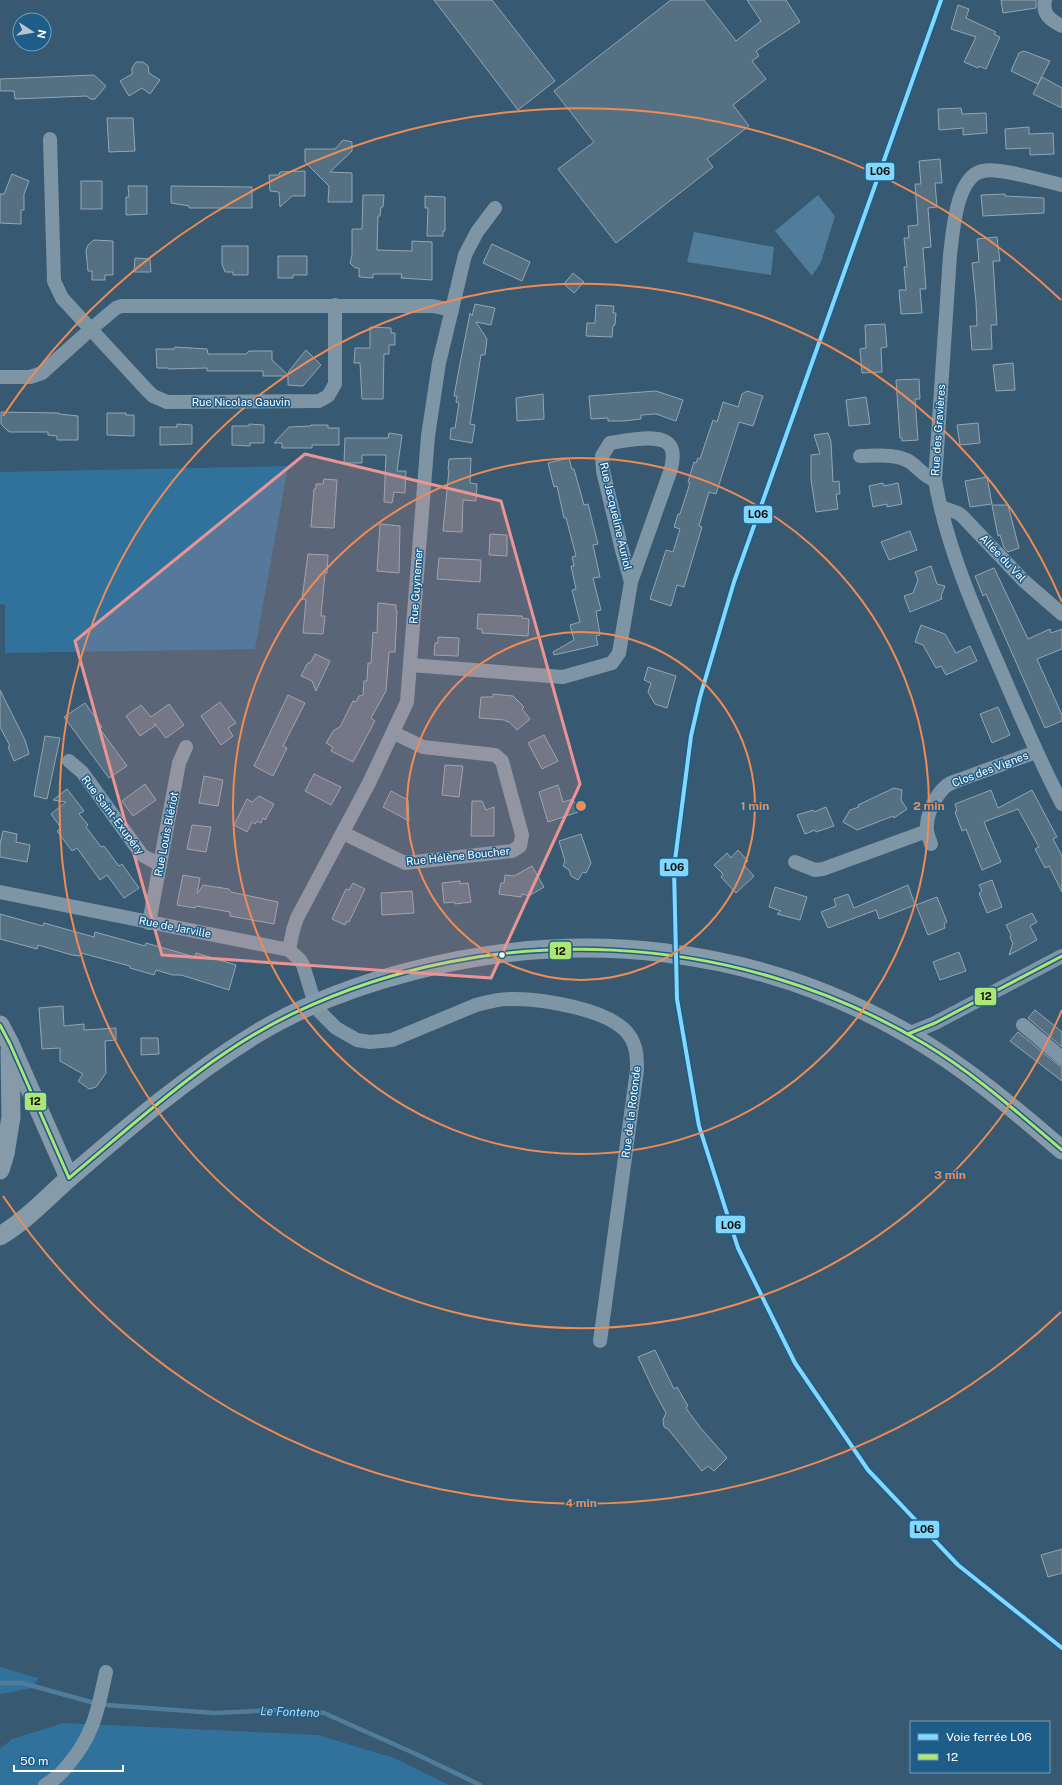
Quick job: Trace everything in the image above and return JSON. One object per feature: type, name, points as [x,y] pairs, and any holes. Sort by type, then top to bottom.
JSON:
[{"type":"street","points":[[1045,0],[1045,13],[1048,17],[1062,26]]},
{"type":"street","name":"Rue Nicolas Gauvin","points":[[50,139],[54,281],[62,298],[146,390],[159,400],[167,402],[319,401],[328,396],[335,384],[335,305]]},
{"type":"street","name":"Rue des Gravières","points":[[1062,185],[1001,172],[984,170],[971,177],[963,188],[953,232],[950,255],[935,480],[941,507],[965,587],[1036,752],[1062,804]]},
{"type":"street","name":"Rue Guynemer","points":[[289,950],[297,918],[343,833],[394,733],[407,702],[428,436],[439,363],[462,266],[469,245],[484,221],[495,208]]},
{"type":"street","points":[[0,377],[30,377],[42,373],[91,329],[116,308],[121,306],[433,306],[452,310]]},
{"type":"street","name":"Rue Jacqueline Auriol","points":[[410,665],[563,677],[612,662],[619,653],[631,582],[670,472],[672,449],[667,442],[660,439],[650,438],[610,443],[602,456],[603,472],[631,582]]},
{"type":"street","points":[[860,456],[888,456],[906,460],[924,475],[935,480]]},
{"type":"street","name":"Allée du Val","points":[[941,507],[962,516],[1024,581],[1062,614]]},
{"type":"street","name":"Rue Hélène Boucher","points":[[343,833],[405,863],[512,851],[520,846],[522,835],[500,758],[496,755],[423,747],[394,733]]},
{"type":"street","name":"Rue Louis Blériot","points":[[149,922],[180,763],[186,747]]},
{"type":"street","name":"Clos des Vignes","points":[[796,862],[815,870],[823,870],[929,837],[928,819],[936,798],[949,784],[1036,752]]},
{"type":"street","name":"Rue Saint-Exupéry","points":[[69,761],[82,772],[142,855],[160,865]]},
{"type":"street","name":"Rue de Jarville","points":[[0,892],[289,950]]},
{"type":"street","points":[[0,1236],[16,1226],[69,1178],[146,1114],[223,1055],[294,1013],[370,982],[461,958],[534,949],[630,949],[690,957],[746,968],[774,976],[834,998],[908,1034],[984,1085],[1062,1150]]},
{"type":"street","points":[[289,950],[300,960],[303,965],[315,1004]]},
{"type":"street","points":[[908,1034],[936,1023],[1062,956]]},
{"type":"street","name":"Rue de la Rotonde","points":[[315,1004],[324,1017],[336,1028],[357,1040],[370,1042],[392,1040],[476,1005],[489,1001],[508,999],[543,1001],[582,1009],[616,1023],[629,1034],[637,1055],[637,1070],[600,1341]]},
{"type":"street","points":[[0,1025],[10,1044],[69,1178]]},
{"type":"street","points":[[1023,1025],[1062,1058]]},
{"type":"street","points":[[0,1170],[5,1154],[10,1117],[10,1044]]},
{"type":"street","points":[[45,1785],[62,1773],[76,1756],[87,1739],[99,1706],[106,1672]]},
{"type":"highlighted area","points":[[305,454],[501,501],[580,784],[491,978],[162,955],[75,641]]},
{"type":"shaded area","points":[[818,195],[835,216],[821,262],[812,276],[775,231]]},
{"type":"shaded area","points":[[694,232],[774,247],[771,275],[687,262]]},
{"type":"shaded area","points":[[288,466],[255,649],[5,653],[5,605],[0,604],[0,472]]},
{"type":"shaded area","points":[[0,1667],[38,1678],[33,1688],[0,1694]]},
{"type":"shaded area","points":[[64,1723],[318,1735],[394,1758],[449,1785],[0,1785],[0,1749],[12,1739]]},
{"type":"building","points":[[434,0],[492,0],[555,81],[518,110]]},
{"type":"building","points":[[671,0],[704,0],[736,41],[761,21],[747,0],[786,0],[800,22],[756,51],[759,56],[752,61],[766,79],[733,105],[749,126],[707,159],[713,167],[616,243],[558,169],[594,142],[554,91]]},
{"type":"building","points":[[1001,0],[1036,0],[1036,8],[1003,13]]},
{"type":"building","points":[[958,5],[969,9],[966,18],[996,32],[994,34],[1000,37],[986,69],[979,66],[978,68],[964,62],[976,37],[951,29]]},
{"type":"building","points":[[1024,51],[1050,61],[1038,84],[1011,71],[1019,53]]},
{"type":"building","points":[[136,62],[143,62],[148,66],[149,73],[160,80],[150,94],[142,88],[129,96],[120,81],[132,74],[132,68]]},
{"type":"building","points":[[94,75],[106,86],[95,99],[90,99],[87,96],[15,99],[14,91],[0,91],[0,79]]},
{"type":"building","points":[[1042,77],[1062,88],[1062,108],[1033,94]]},
{"type":"building","points":[[961,108],[962,114],[986,113],[987,133],[963,135],[963,128],[939,130],[938,109]]},
{"type":"building","points":[[107,118],[133,118],[135,151],[109,152]]},
{"type":"building","points":[[1029,127],[1029,134],[1053,133],[1054,154],[1030,155],[1030,148],[1006,149],[1005,129]]},
{"type":"building","points":[[343,140],[352,142],[352,151],[330,172],[352,173],[352,202],[328,202],[329,186],[305,162],[305,149],[335,149]]},
{"type":"building","points":[[940,159],[942,183],[935,183],[937,207],[928,208],[931,247],[923,248],[926,289],[920,289],[922,313],[901,314],[899,290],[906,290],[904,267],[907,267],[904,238],[909,238],[908,226],[918,225],[915,184],[921,184],[919,161]]},
{"type":"building","points":[[305,171],[305,196],[292,196],[280,207],[279,192],[270,191],[269,175],[279,175],[280,172]]},
{"type":"building","points":[[12,174],[29,181],[24,194],[24,210],[21,210],[21,224],[0,223],[0,194],[4,194]]},
{"type":"building","points":[[81,181],[102,181],[102,209],[81,209]]},
{"type":"building","points":[[128,186],[147,186],[147,214],[126,215],[126,197],[129,197]]},
{"type":"building","points":[[171,186],[252,187],[252,208],[189,208],[189,206],[171,203]]},
{"type":"building","points":[[1005,194],[1005,196],[1044,198],[1044,213],[983,216],[981,195]]},
{"type":"building","points":[[363,195],[384,195],[383,207],[381,207],[380,216],[378,216],[377,250],[412,251],[412,241],[432,242],[432,280],[401,278],[402,274],[373,274],[373,278],[359,277],[359,268],[355,268],[350,263],[352,255],[352,229],[362,229]]},
{"type":"building","points":[[425,196],[445,197],[445,231],[443,231],[443,236],[427,236],[428,208],[425,208]]},
{"type":"building","points":[[997,237],[1000,261],[993,261],[997,325],[991,325],[992,349],[972,350],[970,326],[977,326],[972,263],[979,262],[977,239]]},
{"type":"building","points":[[94,240],[113,241],[113,275],[105,275],[105,280],[92,280],[92,271],[88,271],[86,250],[88,245]]},
{"type":"building","points":[[492,244],[530,262],[522,281],[483,263]]},
{"type":"building","points":[[222,246],[248,246],[248,275],[233,275],[233,272],[225,272],[222,264]]},
{"type":"building","points":[[278,256],[307,256],[307,275],[293,275],[293,278],[278,278]]},
{"type":"building","points":[[135,258],[150,259],[151,272],[134,272]]},
{"type":"building","points":[[573,273],[584,282],[574,293],[564,284]]},
{"type":"building","points":[[475,304],[495,308],[491,325],[476,322],[487,339],[485,355],[481,355],[470,424],[475,425],[472,443],[450,439],[451,428],[455,428],[459,403],[456,402],[457,396],[454,396],[459,369],[470,313],[472,316]]},
{"type":"building","points":[[596,305],[614,306],[613,313],[616,313],[612,337],[586,336],[587,323],[595,323]]},
{"type":"building","points":[[885,324],[887,347],[881,348],[882,372],[862,373],[860,349],[866,348],[865,325]]},
{"type":"building","points":[[370,327],[391,328],[391,333],[395,333],[395,345],[389,345],[389,354],[384,354],[383,399],[362,399],[360,363],[354,363],[355,348],[370,348]]},
{"type":"building","points":[[175,347],[207,349],[208,354],[246,354],[249,351],[272,351],[272,360],[288,375],[289,371],[306,350],[321,365],[303,386],[288,385],[288,376],[263,376],[263,371],[207,371],[207,368],[157,368],[156,349],[174,349]]},
{"type":"building","points":[[1013,363],[1015,390],[996,391],[993,365]]},
{"type":"building","points":[[919,379],[920,399],[915,399],[918,440],[902,441],[902,438],[900,438],[896,380]]},
{"type":"building","points":[[656,391],[683,400],[676,421],[656,414],[641,415],[641,419],[624,421],[608,421],[608,418],[591,419],[589,396]]},
{"type":"building","points":[[747,391],[763,396],[753,426],[739,422],[716,494],[709,492],[699,526],[702,527],[684,587],[677,585],[671,606],[650,599],[666,550],[673,552],[680,529],[674,527],[690,483],[688,482],[694,462],[696,463],[698,458],[700,459],[713,420],[717,422],[723,402],[738,407],[742,394]]},
{"type":"building","points":[[543,394],[544,419],[517,421],[516,398]]},
{"type":"building","points":[[866,397],[870,424],[849,426],[846,400]]},
{"type":"building","points":[[1,412],[59,413],[78,416],[78,440],[57,440],[57,436],[48,435],[48,432],[9,432],[1,424]]},
{"type":"building","points":[[107,413],[126,413],[126,415],[134,415],[134,436],[107,435]]},
{"type":"building","points":[[978,423],[980,443],[960,445],[957,425]]},
{"type":"building","points":[[177,424],[192,425],[192,444],[160,445],[160,427],[177,427]]},
{"type":"building","points":[[249,424],[264,425],[264,443],[250,443],[250,446],[232,445],[232,426],[249,426]]},
{"type":"building","points":[[328,425],[328,428],[339,428],[339,445],[312,445],[312,448],[282,448],[282,443],[274,443],[289,427]]},
{"type":"building","points":[[389,433],[402,435],[397,471],[406,471],[405,493],[394,492],[392,503],[384,502],[386,455],[362,455],[362,463],[344,463],[345,438],[388,438]]},
{"type":"building","points":[[828,433],[831,442],[833,482],[839,481],[840,494],[836,494],[838,509],[816,512],[811,480],[811,455],[820,454],[814,435]]},
{"type":"building","points":[[471,458],[470,483],[477,484],[476,501],[463,500],[462,532],[443,531],[449,459]]},
{"type":"building","points":[[569,458],[572,469],[574,469],[584,505],[588,504],[598,544],[593,545],[600,577],[593,578],[601,610],[596,611],[600,635],[596,636],[598,645],[554,655],[553,652],[574,640],[570,625],[580,622],[572,590],[576,589],[571,566],[574,566],[572,557],[576,556],[566,518],[564,518],[557,486],[554,487],[548,463]]},
{"type":"building","points":[[987,477],[992,504],[970,507],[965,481]]},
{"type":"building","points":[[324,479],[337,480],[334,528],[311,527],[314,489],[316,489],[316,484],[323,484]]},
{"type":"building","points":[[883,483],[884,486],[898,483],[902,504],[887,507],[887,504],[873,507],[869,486]]},
{"type":"building","points":[[992,505],[1008,505],[1019,548],[1008,552],[1004,548],[1000,535],[998,536]]},
{"type":"building","points":[[380,524],[400,526],[399,573],[377,571]]},
{"type":"building","points":[[910,531],[917,550],[889,560],[881,542]]},
{"type":"building","points":[[490,534],[507,535],[507,556],[489,555]]},
{"type":"building","points":[[308,554],[328,555],[321,616],[325,616],[323,634],[303,633],[306,600],[302,599]]},
{"type":"building","points":[[439,558],[481,560],[480,582],[437,579]]},
{"type":"building","points":[[931,566],[937,584],[945,586],[941,596],[942,599],[910,612],[904,596],[913,593],[918,580],[915,572]]},
{"type":"building","points":[[994,568],[1028,639],[1050,629],[1051,633],[1062,629],[1062,649],[1037,659],[1062,715],[1062,721],[1045,728],[986,594],[983,596],[975,576]]},
{"type":"building","points":[[378,603],[396,605],[395,652],[389,652],[386,691],[371,718],[375,721],[353,762],[331,751],[333,747],[326,743],[334,730],[340,727],[353,701],[356,702],[359,696],[363,695],[364,681],[367,681],[368,663],[371,663],[373,632],[377,633]]},
{"type":"building","points":[[478,614],[522,616],[522,618],[529,619],[528,636],[482,633],[482,629],[477,629]]},
{"type":"building","points":[[921,625],[945,634],[956,653],[970,646],[977,661],[946,675],[941,666],[936,668],[923,645],[915,642]]},
{"type":"building","points":[[438,637],[459,638],[458,656],[434,655],[435,643],[438,643]]},
{"type":"building","points":[[315,654],[330,661],[316,691],[312,681],[301,676],[307,664],[311,662]]},
{"type":"building","points":[[648,667],[676,676],[667,708],[655,704],[648,692],[651,683],[644,680]]},
{"type":"building","points":[[0,690],[25,740],[29,754],[14,761],[8,747],[10,746],[0,727]]},
{"type":"building","points":[[493,694],[513,696],[524,707],[522,709],[530,719],[517,730],[505,720],[479,718],[481,697],[493,697]]},
{"type":"building","points":[[288,695],[305,703],[283,746],[287,748],[273,776],[254,766]]},
{"type":"building","points":[[220,702],[236,723],[228,728],[233,736],[221,745],[201,716]]},
{"type":"building","points":[[85,703],[102,727],[100,729],[127,766],[109,778],[64,717]]},
{"type":"building","points":[[169,704],[184,725],[166,738],[156,725],[140,736],[126,716],[141,705],[151,717]]},
{"type":"building","points":[[998,707],[1010,735],[992,743],[980,714]]},
{"type":"building","points":[[544,735],[558,761],[542,769],[528,743]]},
{"type":"building","points":[[45,736],[60,738],[47,799],[34,796]]},
{"type":"building","points":[[445,765],[463,766],[459,797],[442,795]]},
{"type":"building","points":[[314,774],[341,787],[331,805],[305,791]]},
{"type":"building","points":[[204,776],[223,780],[218,806],[199,803]]},
{"type":"building","points":[[145,784],[156,800],[133,816],[122,801]]},
{"type":"building","points":[[558,785],[563,802],[573,799],[578,812],[548,822],[539,792]]},
{"type":"building","points":[[894,788],[902,790],[901,800],[907,809],[894,818],[893,816],[857,830],[843,822],[850,810],[859,807],[858,805]]},
{"type":"building","points":[[67,789],[84,811],[79,814],[88,825],[86,827],[101,847],[104,846],[119,866],[122,864],[139,888],[124,898],[107,875],[100,880],[77,848],[72,851],[57,831],[61,828],[51,814],[66,802],[53,800]]},
{"type":"building","points":[[991,790],[998,808],[1032,790],[1057,837],[1053,839],[1062,856],[1062,892],[1049,866],[1045,868],[1035,849],[1039,847],[1018,809],[984,822],[1001,862],[982,870],[966,829],[962,831],[955,812],[957,811],[955,804]]},
{"type":"building","points":[[391,791],[408,800],[409,821],[383,807]]},
{"type":"building","points":[[259,796],[274,804],[265,820],[263,818],[261,823],[257,821],[255,824],[252,822],[247,832],[234,825],[247,799],[252,802]]},
{"type":"building","points":[[472,801],[482,801],[486,810],[494,807],[494,836],[471,836]]},
{"type":"building","points":[[826,807],[834,826],[805,834],[797,815],[813,810],[814,812]]},
{"type":"building","points":[[192,825],[211,827],[206,852],[187,849]]},
{"type":"building","points":[[3,831],[17,834],[16,842],[30,845],[27,862],[0,857],[0,844]]},
{"type":"building","points":[[581,834],[591,863],[586,873],[583,872],[578,880],[571,876],[569,870],[563,866],[565,861],[559,841]]},
{"type":"building","points":[[738,850],[748,861],[744,865],[754,876],[736,893],[721,877],[723,874],[714,865],[727,853],[731,858]]},
{"type":"building","points":[[532,866],[544,887],[529,896],[522,894],[521,897],[499,894],[501,883],[504,883],[505,875],[514,876]]},
{"type":"building","points":[[183,875],[200,878],[197,893],[203,885],[229,889],[231,892],[278,902],[274,924],[230,916],[230,912],[196,906],[195,908],[177,905]]},
{"type":"building","points":[[992,880],[1002,907],[987,913],[979,893],[982,891],[979,885]]},
{"type":"building","points":[[460,881],[460,884],[468,883],[471,902],[455,904],[455,902],[444,903],[442,883]]},
{"type":"building","points":[[353,883],[365,889],[349,922],[347,921],[345,925],[332,919],[346,889],[349,890]]},
{"type":"building","points":[[908,885],[915,905],[879,919],[876,910],[828,928],[821,912],[836,906],[834,899],[848,894],[854,908]]},
{"type":"building","points":[[775,887],[807,897],[800,920],[777,914],[781,911],[769,907]]},
{"type":"building","points":[[412,891],[414,913],[382,915],[381,893]]},
{"type":"building","points":[[937,897],[947,922],[944,924],[945,928],[928,935],[916,905]]},
{"type":"building","points":[[1032,913],[1037,922],[1030,926],[1037,940],[1009,955],[1013,943],[1006,925]]},
{"type":"building","points":[[0,914],[43,926],[44,923],[94,937],[95,932],[145,946],[146,943],[195,957],[196,953],[236,965],[229,990],[181,975],[173,975],[156,970],[154,975],[130,968],[130,966],[81,953],[80,956],[72,955],[38,945],[37,949],[0,939]]},
{"type":"building","points":[[959,952],[966,971],[940,980],[933,962]]},
{"type":"building","points":[[63,1006],[64,1026],[84,1024],[84,1030],[116,1028],[116,1040],[105,1041],[106,1073],[96,1087],[89,1089],[78,1081],[83,1074],[60,1061],[60,1048],[42,1049],[39,1008]]},
{"type":"building","points":[[1035,1010],[1062,1032],[1062,1047],[1028,1018]]},
{"type":"building","points":[[1018,1032],[1057,1064],[1062,1066],[1062,1081],[1010,1041]]},
{"type":"building","points":[[141,1038],[158,1038],[159,1054],[141,1055]]},
{"type":"building","points":[[655,1350],[674,1389],[677,1387],[688,1406],[686,1408],[699,1426],[727,1458],[714,1471],[708,1466],[702,1471],[668,1429],[664,1427],[663,1420],[666,1413],[638,1357]]},
{"type":"building","points":[[1062,1549],[1062,1573],[1048,1577],[1041,1555]]},
{"type":"waterway","name":"Le Fonteno","points":[[0,1683],[22,1683],[91,1702]]},
{"type":"waterway","name":"Le Fonteno","points":[[107,1705],[215,1713],[273,1710],[324,1713],[416,1754],[480,1785]]},
{"type":"rail line","name":"L06","points":[[941,0],[734,582],[700,697],[691,736],[674,868],[677,999],[699,1126],[738,1248],[795,1363],[868,1470],[958,1565],[1062,1648]]},
{"type":"transit line","name":"12","points":[[69,1178],[149,1110],[205,1067],[233,1047],[294,1013],[371,982],[450,962],[531,951],[613,950],[695,959],[774,978],[852,1006],[925,1044],[961,1068],[996,1094],[1062,1150]]},
{"type":"transit line","name":"12","points":[[908,1034],[935,1023],[1062,956]]},
{"type":"transit line","name":"12","points":[[0,1025],[10,1044],[69,1178]]}]
